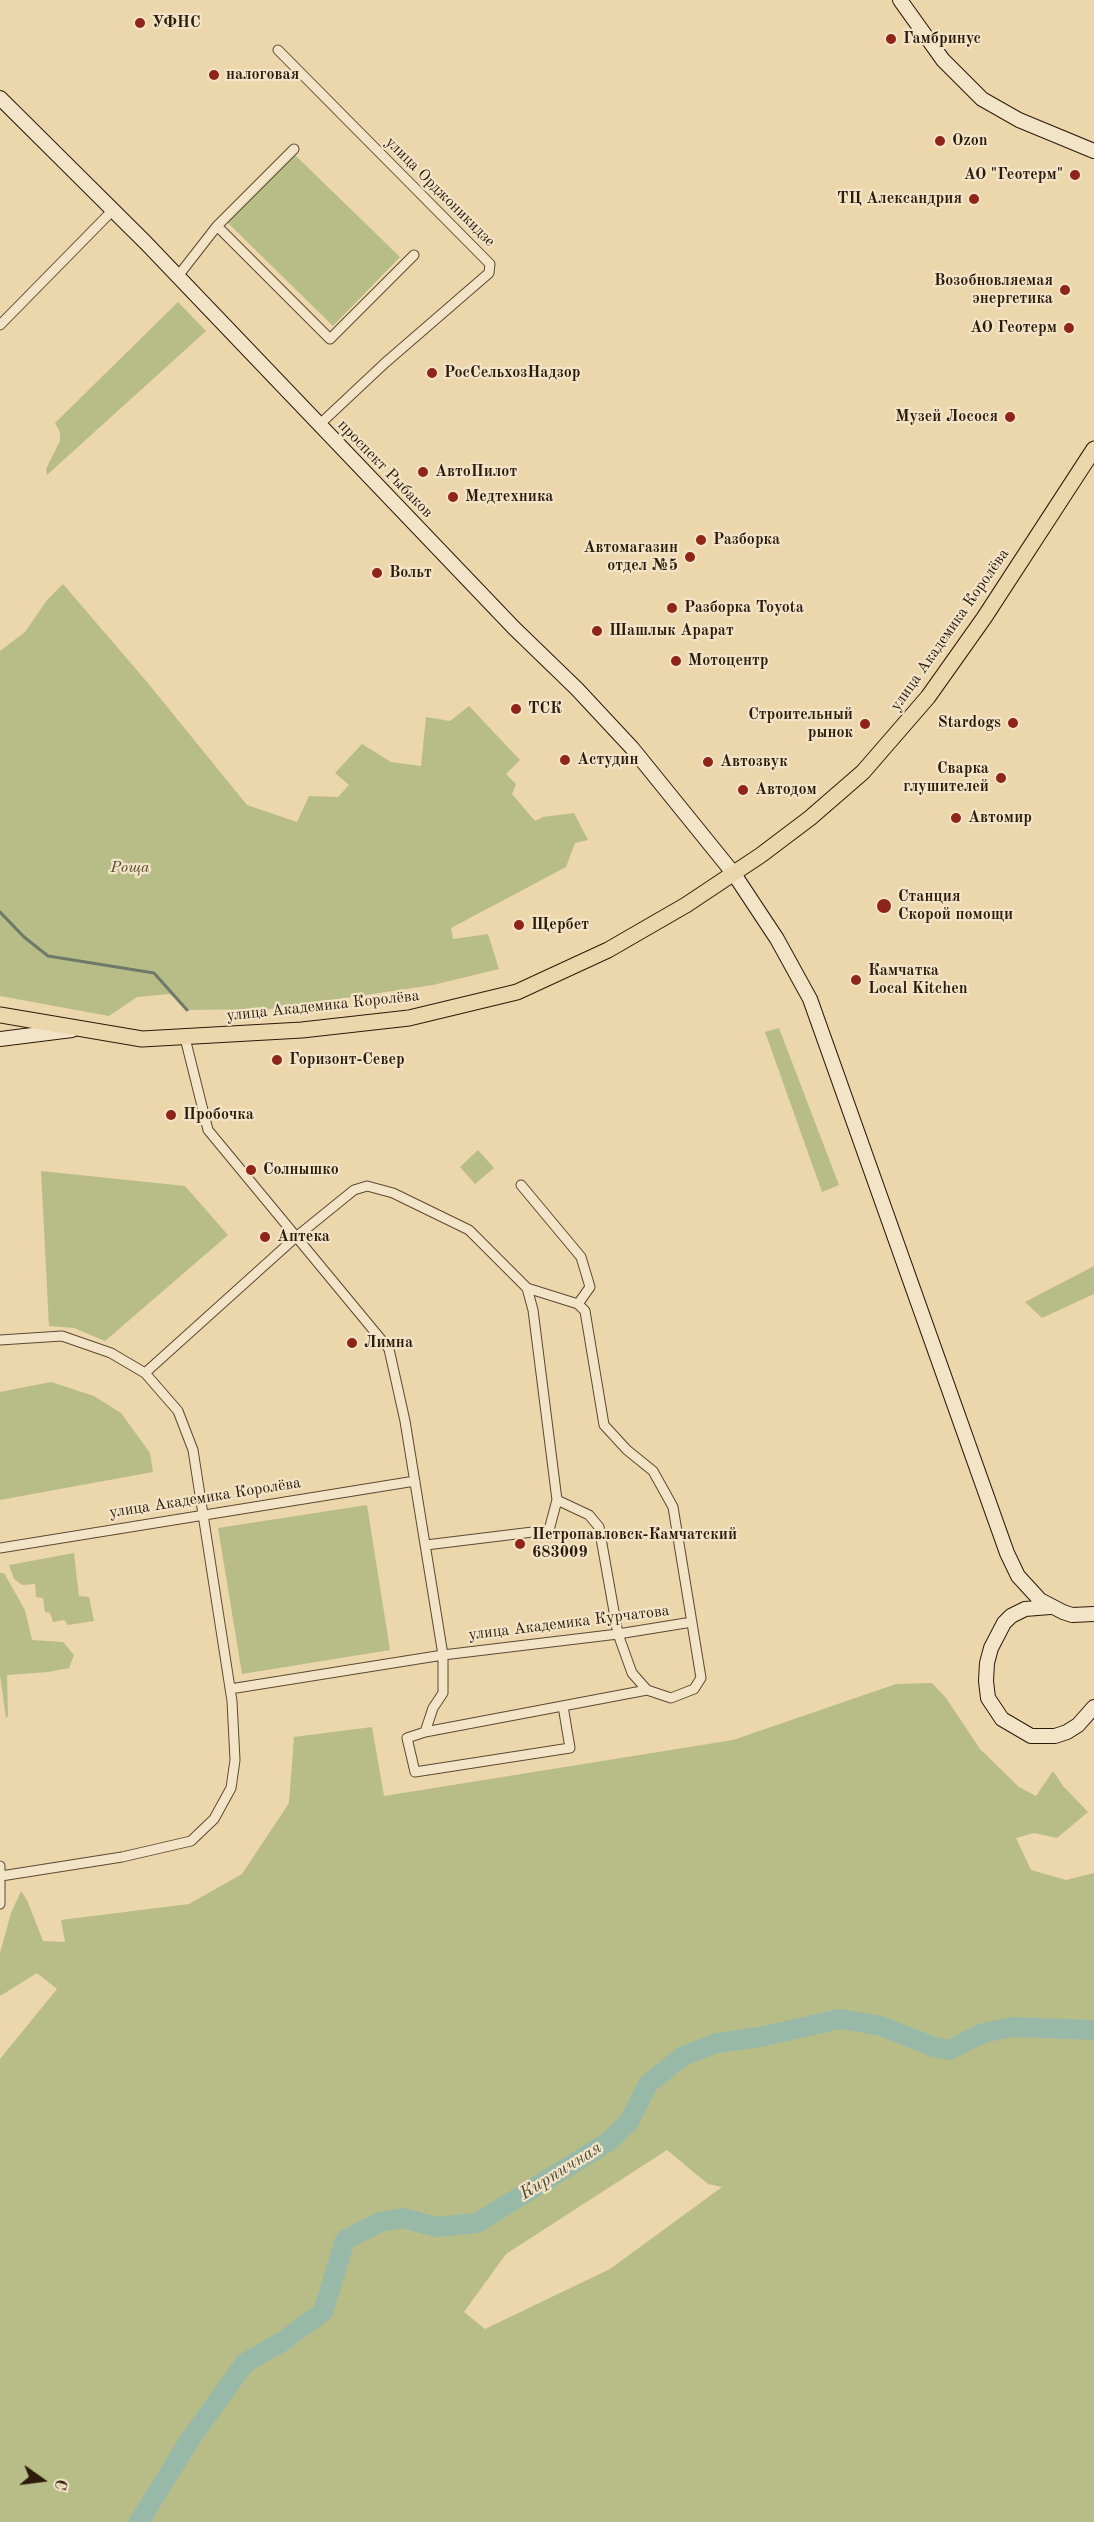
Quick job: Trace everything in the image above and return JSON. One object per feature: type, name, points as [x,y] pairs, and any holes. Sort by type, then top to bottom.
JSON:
[{"type":"main road","points":[[900,0],[943,60],[982,99],[1012,117],[1093,150]]},
{"type":"main road","name":"проспект Рыбаков","points":[[0,98],[178,276],[514,628],[633,748],[734,874],[777,939],[810,999],[1007,1553],[1018,1576],[1031,1592],[1050,1607]]},
{"type":"main road","name":"улица Академика Королёва","points":[[0,1015],[76,1030],[142,1039],[302,1030],[409,1017],[517,992],[608,950],[734,874],[810,818],[863,772],[907,724],[984,618],[1094,449]]},
{"type":"main road","points":[[0,1039],[76,1030]]},
{"type":"main road","points":[[1094,1614],[1072,1615],[1050,1607],[1024,1609],[1011,1616],[1004,1623],[991,1648],[986,1681],[988,1698],[994,1710],[1011,1726],[1037,1736],[1055,1736],[1067,1732],[1078,1725],[1094,1707]]},
{"type":"street","name":"улица Орджоникидзе","points":[[278,50],[490,264],[489,273],[384,363],[320,424]]},
{"type":"street","points":[[178,276],[217,226],[294,149]]},
{"type":"street","points":[[0,325],[113,210]]},
{"type":"street","points":[[217,226],[330,339],[414,255]]},
{"type":"street","points":[[185,1038],[208,1130],[389,1350],[405,1421],[443,1655],[443,1693],[433,1708],[425,1732]]},
{"type":"street","points":[[145,1373],[296,1237],[354,1190],[368,1186],[393,1193],[469,1230],[527,1288],[578,1304],[590,1287],[581,1257],[521,1185]]},
{"type":"street","points":[[426,1545],[549,1530],[558,1500],[533,1310],[527,1288]]},
{"type":"street","name":"улица Академика Курчатова","points":[[230,1689],[443,1655],[618,1634],[692,1622],[673,1507],[653,1471],[627,1450],[604,1425],[585,1311],[578,1304]]},
{"type":"street","points":[[0,1340],[63,1336],[111,1353],[145,1373],[178,1411],[193,1450],[230,1689],[235,1760],[231,1788],[214,1820],[191,1841],[122,1857],[1,1876]]},
{"type":"street","name":"улица Академика Королёва","points":[[0,1548],[415,1481]]},
{"type":"street","points":[[558,1500],[589,1515],[599,1527],[618,1634],[632,1673],[647,1690]]},
{"type":"street","points":[[563,1706],[570,1748],[415,1772],[407,1738],[425,1732],[647,1690],[671,1698],[694,1689],[701,1678],[692,1622]]},
{"type":"street","points":[[0,1866],[0,1904]]},
{"type":"green space","points":[[294,154],[400,257],[333,326],[227,222]]},
{"type":"green space","points":[[178,302],[206,331],[47,475],[46,469],[60,441],[60,432],[55,423]]},
{"type":"green space","name":"Роща","points":[[63,584],[147,682],[247,805],[297,822],[309,796],[338,797],[349,785],[335,773],[362,744],[391,762],[421,766],[426,717],[450,721],[469,706],[520,760],[506,774],[516,784],[512,794],[535,821],[543,817],[574,813],[588,840],[575,843],[566,867],[451,928],[453,939],[488,934],[499,969],[433,985],[270,1009],[187,1010],[170,994],[137,997],[109,1016],[0,996],[0,651],[25,632],[47,600]]},
{"type":"green space","points":[[779,1028],[839,1185],[822,1192],[765,1032]]},
{"type":"green space","points":[[478,1150],[494,1168],[475,1184],[460,1167]]},
{"type":"green space","points":[[41,1171],[185,1186],[228,1235],[105,1341],[74,1328],[49,1326]]},
{"type":"green space","points":[[1094,1266],[1094,1294],[1042,1318],[1025,1302]]},
{"type":"green space","points":[[51,1382],[94,1396],[121,1413],[150,1453],[153,1472],[0,1500],[0,1392]]},
{"type":"green space","points":[[367,1505],[390,1650],[242,1674],[218,1528]]},
{"type":"green space","points":[[74,1553],[79,1596],[89,1597],[94,1621],[68,1625],[64,1620],[53,1622],[50,1613],[45,1612],[43,1598],[36,1597],[35,1584],[22,1585],[14,1579],[9,1565]]},
{"type":"green space","points":[[0,1573],[4,1573],[25,1610],[32,1640],[63,1642],[74,1655],[69,1668],[7,1675],[8,1716],[6,1718],[0,1675]]},
{"type":"green space","points":[[932,1683],[946,1698],[980,1749],[1019,1787],[1036,1796],[1053,1771],[1063,1786],[1088,1812],[1057,1838],[1034,1833],[1016,1838],[1031,1870],[1066,1880],[1094,1873],[1094,2522],[0,2522],[0,2059],[57,1989],[37,1973],[0,1996],[0,1953],[11,1913],[21,1891],[27,1900],[43,1941],[65,1942],[61,1920],[189,1904],[242,1874],[289,1803],[294,1737],[372,1727],[384,1796],[733,1740],[896,1684]],"holes":[[[667,2150],[708,2184],[722,2187],[610,2269],[485,2329],[464,2312],[506,2254]]]},
{"type":"waterway","points":[[0,912],[24,937],[48,956],[154,973],[187,1010]]},
{"type":"waterway","name":"Кирпичная","points":[[139,2522],[191,2438],[245,2363],[283,2341],[323,2312],[345,2240],[380,2222],[403,2218],[436,2227],[477,2223],[608,2142],[629,2122],[648,2084],[683,2056],[717,2043],[760,2037],[840,2019],[881,2026],[934,2047],[949,2050],[983,2033],[1013,2027],[1094,2030]]},
{"type":"place","name":"УФНС","points":[[140,23]]},
{"type":"place","name":"Гамбринус","points":[[891,39]]},
{"type":"place","name":"налоговая","points":[[214,75]]},
{"type":"place","name":"Ozon","points":[[940,141]]},
{"type":"place","name":"АО \"Геотерм\"","points":[[1075,175]]},
{"type":"place","name":"ТЦ Александрия","points":[[974,199]]},
{"type":"place","name":"Возобновляемая энергетика","points":[[1065,290]]},
{"type":"place","name":"АО Геотерм","points":[[1069,328]]},
{"type":"place","name":"РосСельхозНадзор","points":[[432,373]]},
{"type":"place","name":"Музей Лосося","points":[[1010,417]]},
{"type":"place","name":"АвтоПилот","points":[[423,472]]},
{"type":"place","name":"Медтехника","points":[[453,497]]},
{"type":"place","name":"Разборка","points":[[701,540]]},
{"type":"place","name":"Автомагазин отдел №5","points":[[690,557]]},
{"type":"place","name":"Вольт","points":[[377,573]]},
{"type":"place","name":"Разборка Toyota","points":[[672,608]]},
{"type":"place","name":"Шашлык Арарат","points":[[597,631]]},
{"type":"place","name":"Мотоцентр","points":[[676,661]]},
{"type":"place","name":"ТСК","points":[[516,709]]},
{"type":"place","name":"Stardogs","points":[[1013,723]]},
{"type":"place","name":"Строительный рынок","points":[[865,724]]},
{"type":"place","name":"Астудин","points":[[565,760]]},
{"type":"place","name":"Автозвук","points":[[708,762]]},
{"type":"place","name":"Сварка глушителей","points":[[1001,778]]},
{"type":"place","name":"Автодом","points":[[743,790]]},
{"type":"place","name":"Автомир","points":[[956,818]]},
{"type":"place","name":"Станция Скорой помощи","points":[[884,906]]},
{"type":"place","name":"Щербет","points":[[519,925]]},
{"type":"place","name":"Камчатка Local Kitchen","points":[[856,980]]},
{"type":"place","name":"Горизонт-Север","points":[[277,1060]]},
{"type":"place","name":"Пробочка","points":[[171,1115]]},
{"type":"place","name":"Солнышко","points":[[251,1170]]},
{"type":"place","name":"Аптека","points":[[265,1237]]},
{"type":"place","name":"Лимна","points":[[352,1343]]},
{"type":"place","name":"Петропавловск-Камчатский 683009","points":[[520,1544]]}]
